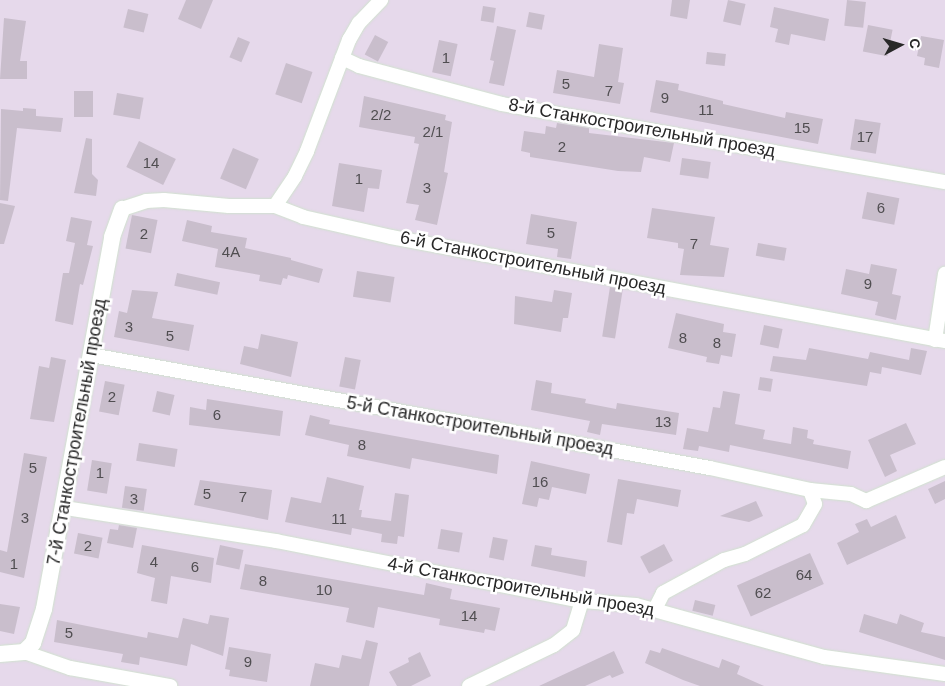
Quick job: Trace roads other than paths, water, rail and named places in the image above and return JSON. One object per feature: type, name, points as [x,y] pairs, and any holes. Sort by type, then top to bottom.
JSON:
[{"type":"street","points":[[275,206],[299,168],[342,58],[359,23],[381,0]]},
{"type":"street","name":"8-й Станкостроительный проезд","points":[[342,58],[360,66],[502,104],[945,182]]},
{"type":"street","name":"6-й Станкостроительный проезд","points":[[122,208],[146,201],[164,200],[229,206],[275,206],[303,217],[391,237],[940,340]]},
{"type":"street","name":"7-й Станкостроительный проезд","points":[[24,652],[33,643],[44,608],[65,508],[112,237],[122,208]]},
{"type":"street","points":[[940,340],[945,274]]},
{"type":"street","name":"5-й Станкостроительный проезд","points":[[92,355],[710,468],[810,490],[851,494],[866,501],[945,467]]},
{"type":"street","points":[[655,609],[663,593],[724,560],[745,554],[803,525],[815,504],[810,490]]},
{"type":"street","name":"4-й Станкостроительный проезд","points":[[65,508],[276,541],[582,601],[655,609],[679,619],[824,657],[945,674]]},
{"type":"street","points":[[469,686],[554,645],[573,630],[582,601]]},
{"type":"street","points":[[0,654],[24,652],[70,668],[170,686]]}]
